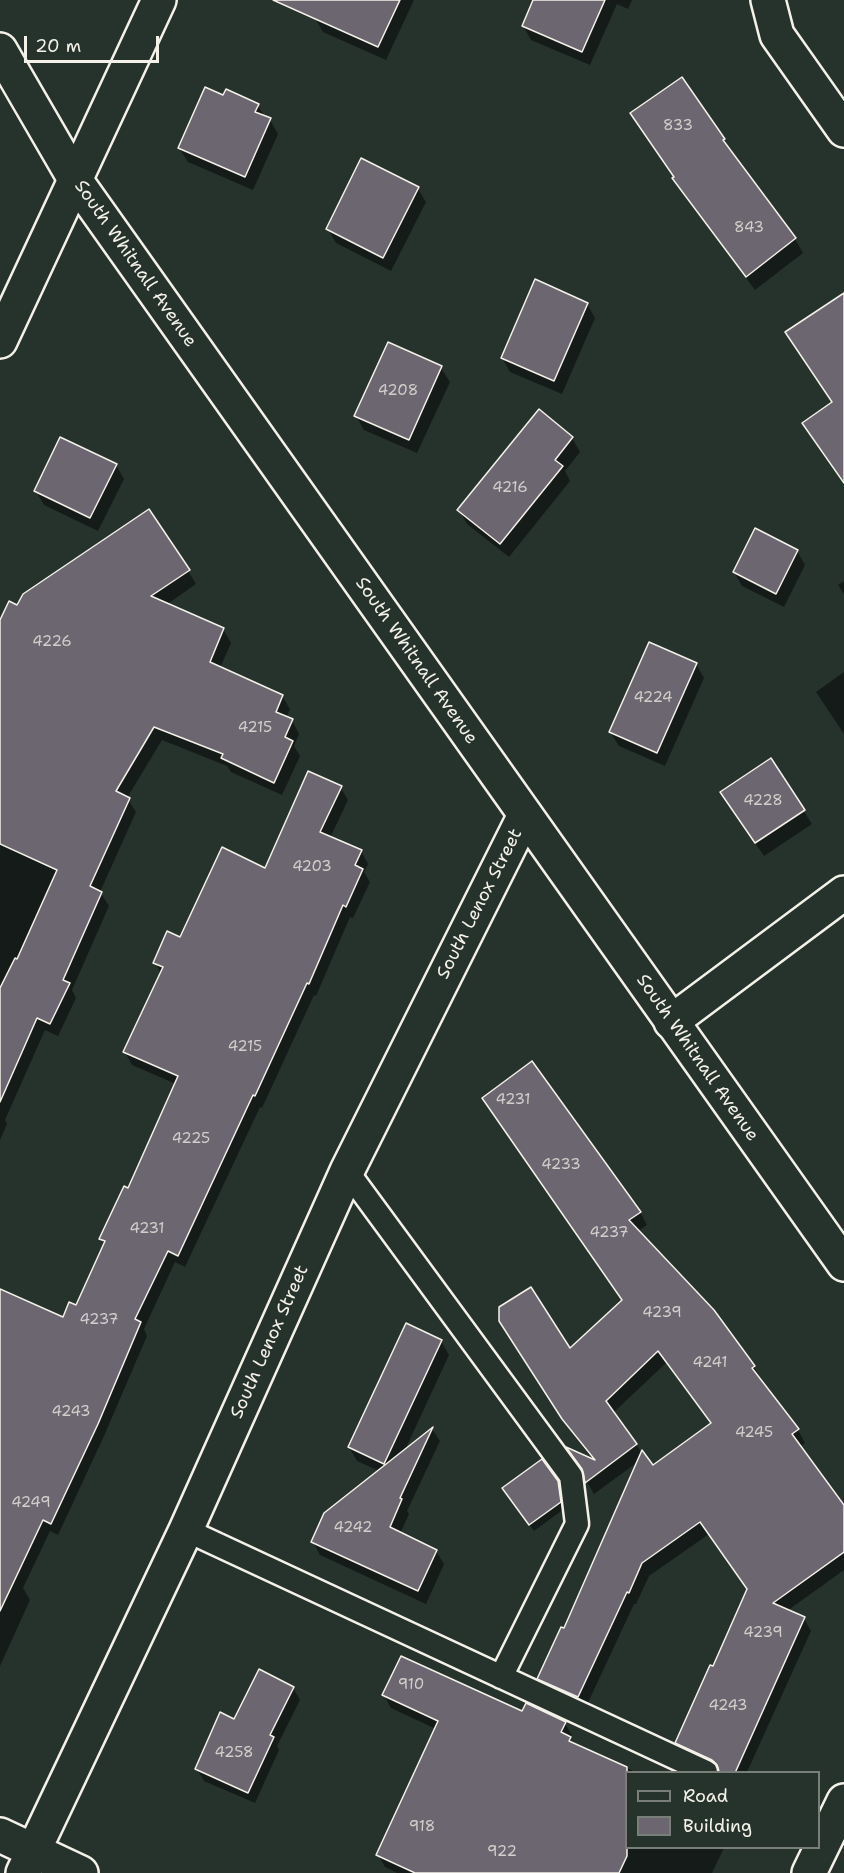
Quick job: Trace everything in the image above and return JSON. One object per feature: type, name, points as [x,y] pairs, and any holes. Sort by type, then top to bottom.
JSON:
[{"type":"street","points":[[0,341],[159,0]]},
{"type":"street","points":[[768,0],[777,35],[844,130]]},
{"type":"street","name":"South Whitnall Avenue","points":[[0,50],[76,181],[844,1264]]},
{"type":"street","name":"South Lenox Street","points":[[28,1862],[186,1530],[347,1171],[525,815]]},
{"type":"street","points":[[671,1022],[844,893]]},
{"type":"street","points":[[824,1828],[844,1801]]},
{"type":"street","points":[[0,1835],[28,1862],[81,1873]]},
{"type":"street","points":[[809,1873],[817,1849]]},
{"type":"lane","points":[[347,1171],[571,1476],[577,1524],[501,1677]]},
{"type":"lane","points":[[186,1530],[702,1771]]},
{"type":"building","points":[[273,0],[400,0],[378,47]]},
{"type":"building","points":[[533,0],[605,0],[582,52],[522,26]]},
{"type":"building","points":[[682,77],[725,139],[723,140],[796,238],[746,277],[672,178],[674,177],[630,113]]},
{"type":"building","points":[[205,87],[223,95],[226,89],[259,104],[255,112],[271,118],[245,177],[178,148]]},
{"type":"building","points":[[361,158],[419,187],[383,258],[326,229]]},
{"type":"building","points":[[535,279],[588,303],[554,381],[501,358]]},
{"type":"building","points":[[844,293],[844,483],[802,423],[832,402],[785,332]]},
{"type":"building","points":[[388,342],[442,366],[409,440],[354,416]]},
{"type":"building","points":[[539,409],[573,437],[555,460],[563,466],[500,544],[457,510]]},
{"type":"building","points":[[60,437],[117,464],[90,518],[34,491]]},
{"type":"building","points":[[149,509],[190,570],[151,596],[224,628],[210,662],[283,695],[276,712],[293,719],[285,737],[293,741],[274,783],[221,758],[223,754],[154,727],[116,791],[130,798],[90,886],[102,892],[63,980],[70,983],[50,1024],[37,1018],[0,1102],[0,988],[15,958],[17,959],[57,870],[0,844],[0,620],[9,601],[17,605],[23,594]]},
{"type":"building","points":[[755,528],[798,550],[776,594],[733,572]]},
{"type":"building","points":[[649,642],[697,663],[657,753],[609,732]]},
{"type":"building","points":[[771,758],[805,810],[755,843],[720,792]]},
{"type":"building","points":[[308,771],[342,786],[320,832],[362,850],[355,865],[363,869],[346,907],[343,905],[309,984],[307,983],[255,1096],[253,1095],[178,1256],[168,1251],[135,1319],[141,1322],[98,1424],[51,1524],[43,1520],[0,1611],[0,1289],[63,1317],[69,1302],[76,1305],[105,1241],[99,1239],[124,1186],[128,1188],[178,1076],[123,1052],[163,967],[153,963],[167,931],[180,937],[222,847],[265,868]]},
{"type":"building","points":[[532,1061],[641,1212],[629,1220],[714,1310],[755,1366],[752,1368],[799,1429],[792,1434],[844,1505],[844,1552],[773,1603],[805,1617],[736,1771],[718,1771],[712,1760],[675,1743],[710,1665],[713,1666],[747,1589],[700,1522],[642,1563],[578,1697],[537,1679],[561,1627],[564,1628],[642,1450],[653,1465],[711,1423],[658,1351],[606,1401],[637,1444],[585,1483],[582,1469],[566,1447],[595,1460],[562,1419],[499,1321],[499,1307],[531,1287],[570,1348],[622,1300],[482,1098]]},
{"type":"building","points":[[406,1323],[442,1340],[384,1464],[348,1447]]},
{"type":"building","points":[[433,1427],[400,1498],[402,1499],[390,1527],[437,1550],[418,1591],[311,1542],[324,1513]]},
{"type":"building","points":[[542,1459],[558,1481],[561,1502],[529,1525],[502,1488]]},
{"type":"building","points":[[401,1656],[522,1711],[526,1703],[566,1722],[561,1732],[571,1737],[569,1741],[627,1767],[625,1771],[625,1849],[627,1849],[627,1856],[619,1873],[415,1873],[376,1855],[438,1721],[382,1695]]},
{"type":"building","points":[[259,1669],[294,1687],[270,1735],[274,1737],[248,1793],[195,1769],[220,1712],[234,1719]]}]
